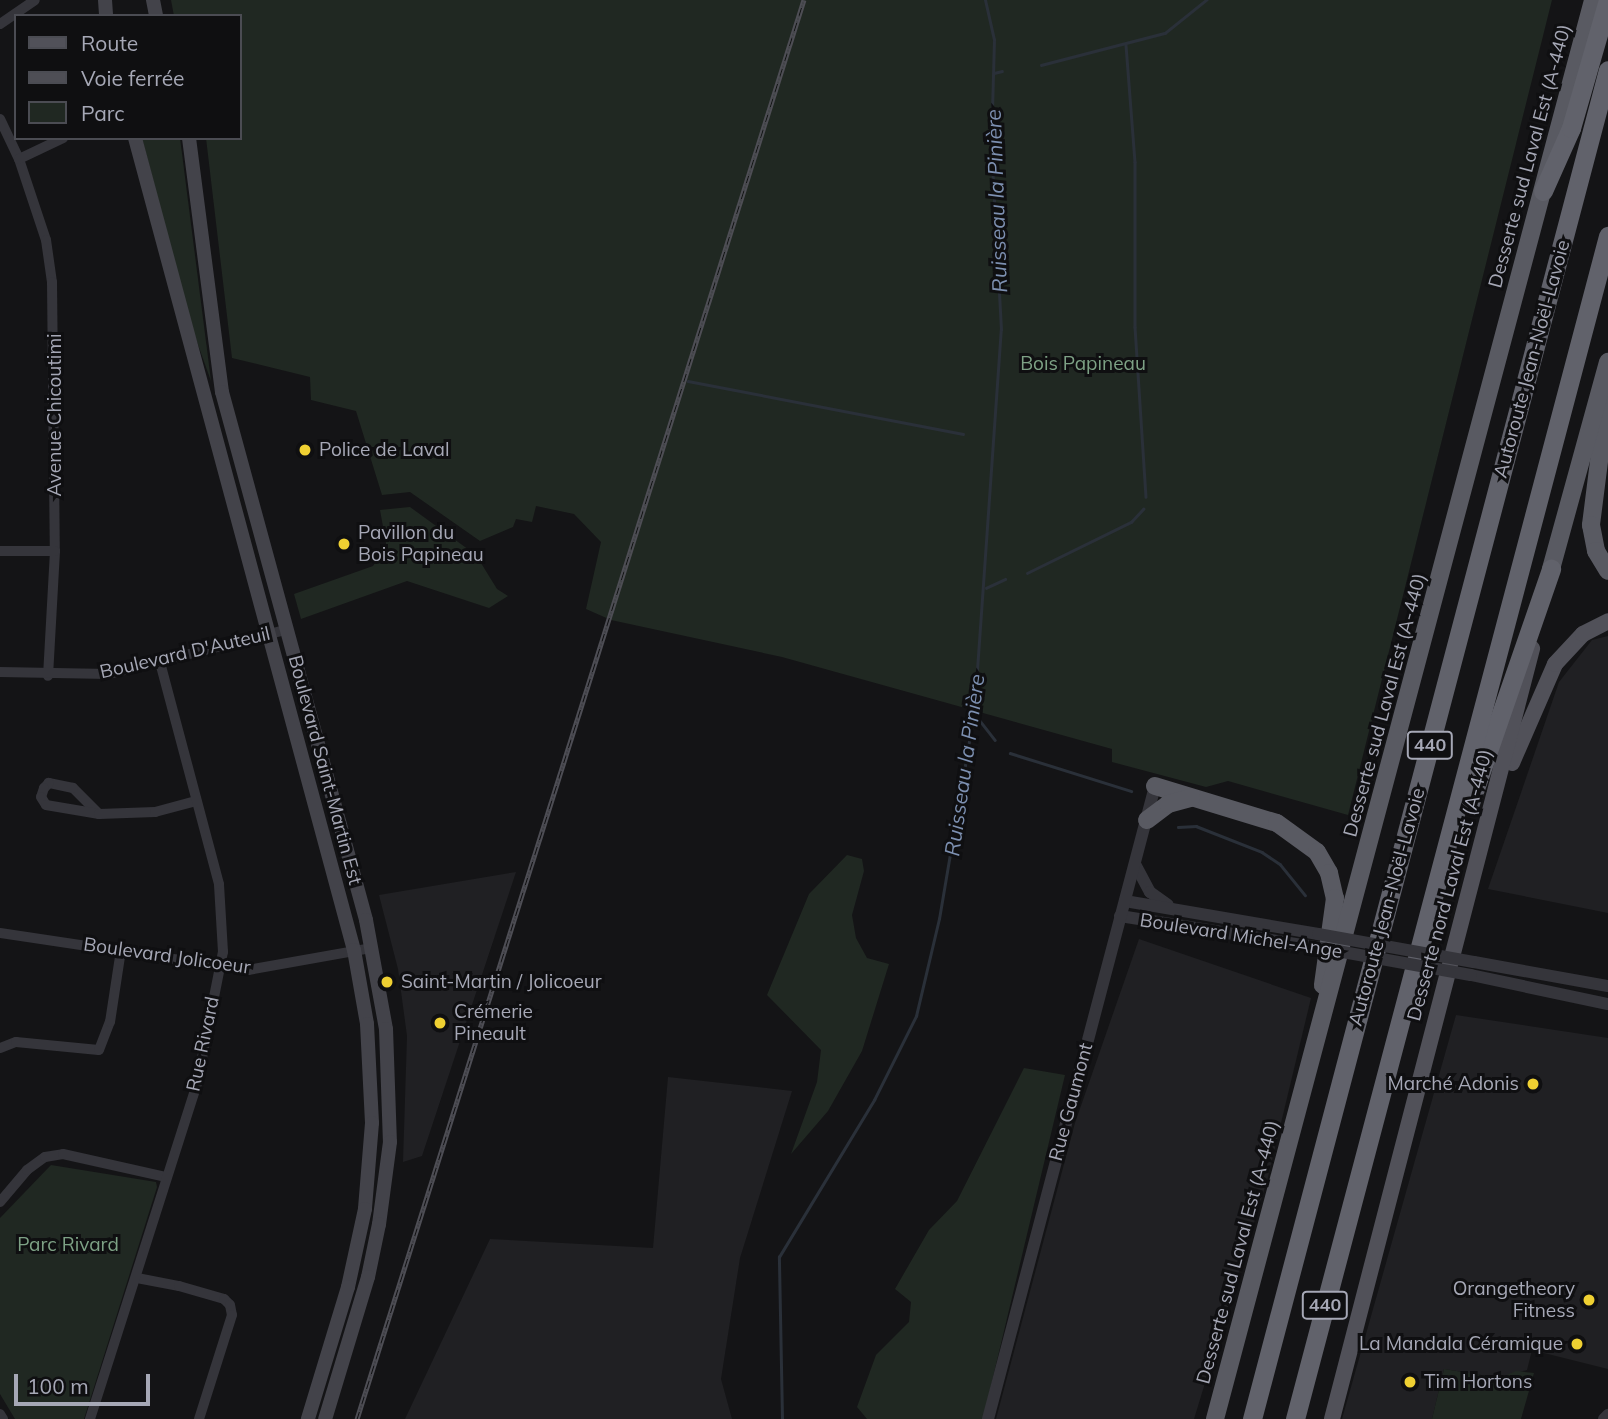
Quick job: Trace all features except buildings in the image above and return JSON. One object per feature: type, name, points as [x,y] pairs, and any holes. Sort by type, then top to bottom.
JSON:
[{"type":"highway","name":"Desserte sud Laval Est (A-440)","points":[[1215,1419],[1593,0]]},
{"type":"highway","points":[[1543,191],[1571,128],[1608,0]]},
{"type":"highway","name":"Autoroute Jean-Noël-Lavoie","points":[[1252,1419],[1608,70]]},
{"type":"highway","name":"440","points":[[1295,1419],[1608,236]]},
{"type":"highway","name":"Desserte nord Laval Est (A-440)","points":[[1551,569],[1608,362]]},
{"type":"highway","points":[[1608,393],[1591,525],[1596,551],[1608,572]]},
{"type":"highway","points":[[1414,970],[1551,569]]},
{"type":"highway","points":[[1155,786],[1293,831],[1326,866],[1335,908],[1319,1025]]},
{"type":"highway","points":[[1147,820],[1168,804],[1194,798]]},
{"type":"main road","name":"Boulevard Saint-Martin Est","points":[[136,140],[354,950],[370,1054],[371,1156],[352,1272],[308,1419]]},
{"type":"main road","name":"Boulevard Saint-Martin Est","points":[[189,140],[218,366],[240,461],[372,948],[389,1056],[390,1142],[370,1269],[324,1419]]},
{"type":"main road","points":[[225,465],[240,461]]},
{"type":"main road","points":[[246,550],[261,538]]},
{"type":"main road","name":"Desserte nord Laval Est (A-440)","points":[[1332,1419],[1490,817],[1551,569]]},
{"type":"main road","points":[[1490,817],[1550,672],[1577,639],[1608,621]]},
{"type":"street","points":[[15,14],[35,0]]},
{"type":"street","name":"Avenue Chicoutimi","points":[[0,120],[13,134]]},
{"type":"street","name":"Avenue Chicoutimi","points":[[14,140],[46,240],[52,282],[55,551],[48,676]]},
{"type":"street","points":[[19,159],[59,140]]},
{"type":"street","points":[[0,551],[55,551]]},
{"type":"street","name":"Boulevard D'Auteuil","points":[[0,672],[48,676],[109,674],[285,630]]},
{"type":"street","name":"Rue Rivard","points":[[90,1419],[197,1083],[221,967],[221,897],[160,662]]},
{"type":"street","points":[[99,814],[73,788],[49,783],[44,788],[41,797],[46,805],[99,814],[155,812],[197,801]]},
{"type":"street","name":"Rue Gaumont","points":[[988,1419],[1155,786]]},
{"type":"street","points":[[1135,864],[1150,892],[1168,905]]},
{"type":"street","name":"Boulevard Michel-Ange","points":[[1125,901],[1168,905],[1318,934],[1472,969],[1608,1004]]},
{"type":"street","name":"Boulevard Michel-Ange","points":[[1120,916],[1315,947],[1608,986]]},
{"type":"street","name":"Boulevard Jolicoeur","points":[[1,933],[256,970],[372,948]]},
{"type":"street","points":[[0,1048],[16,1042],[99,1050],[110,1022],[121,950]]},
{"type":"street","points":[[0,1202],[27,1170],[45,1157],[63,1154],[166,1177]]},
{"type":"street","points":[[137,1278],[224,1298],[230,1305],[232,1315],[199,1419]]},
{"type":"street","points":[[0,1414],[3,1419]]},
{"type":"street","points":[[1604,1419],[1608,1415]]},
{"type":"shaded area","points":[[1608,636],[1608,913],[1488,889],[1559,682],[1592,640]]},
{"type":"shaded area","points":[[516,872],[422,1156],[403,1162],[407,1036],[398,969],[379,895]]},
{"type":"shaded area","points":[[1139,939],[1311,998],[1268,1177],[1194,1419],[996,1419],[1075,1123]]},
{"type":"shaded area","points":[[1456,1015],[1608,1038],[1608,1369],[1532,1350],[1527,1370],[1500,1378],[1444,1369],[1432,1419],[1342,1419]]},
{"type":"shaded area","points":[[668,1077],[792,1091],[740,1258],[721,1379],[732,1419],[405,1419],[490,1239],[653,1248]]},
{"type":"green space","name":"Bois Papineau","points":[[171,0],[1552,0],[1348,815],[1228,781],[1206,787],[1112,762],[1112,749],[782,657],[611,620],[586,609],[601,542],[574,514],[536,506],[532,522],[516,519],[513,527],[480,541],[410,492],[382,495],[356,411],[311,400],[310,377],[232,358],[206,140],[242,140],[242,14],[174,14]]},
{"type":"green space","points":[[143,140],[180,140],[211,381],[192,328]]},
{"type":"green space","points":[[410,507],[476,555],[497,589],[508,596],[489,608],[407,581],[301,619],[294,594],[373,566],[380,556],[389,560],[380,510]]},
{"type":"green space","points":[[847,855],[862,859],[864,871],[852,915],[856,938],[867,958],[889,964],[862,1051],[828,1111],[791,1154],[817,1082],[821,1050],[767,995],[809,894]]},
{"type":"green space","points":[[1024,1068],[1065,1075],[983,1419],[867,1419],[857,1407],[876,1355],[909,1322],[911,1302],[895,1289],[929,1230],[957,1201]]},
{"type":"green space","name":"Parc Rivard","points":[[51,1165],[156,1182],[157,1187],[84,1419],[15,1419],[0,1394],[0,1218]]},
{"type":"green space","points":[[1444,1369],[1500,1378],[1516,1371],[1534,1373],[1521,1419],[1432,1419]]},
{"type":"waterway","name":"Ruisseau la Pinière","points":[[782,1419],[779,1257],[874,1100],[916,1016],[939,919],[974,713],[1001,330],[991,147],[994,40],[985,0]]},
{"type":"waterway","points":[[1041,65],[1165,33],[1206,0]]},
{"type":"waterway","points":[[1126,45],[1135,162],[1135,327],[1146,497]]},
{"type":"waterway","points":[[994,73],[1002,71]]},
{"type":"waterway","points":[[688,381],[963,434]]},
{"type":"waterway","points":[[1027,573],[1131,522],[1143,509]]},
{"type":"waterway","points":[[986,588],[1005,579]]},
{"type":"waterway","points":[[974,713],[995,740]]},
{"type":"waterway","points":[[1010,753],[1131,791]]},
{"type":"waterway","points":[[1178,827],[1196,826],[1262,852],[1280,864],[1305,895]]},
{"type":"railway","points":[[357,1419],[804,0]]},
{"type":"place","name":"Police de Laval","points":[[305,450]]},
{"type":"place","name":"Pavillon du Bois Papineau","points":[[344,544]]},
{"type":"place","name":"Saint-Martin / Jolicoeur","points":[[387,982]]},
{"type":"place","name":"Crémerie Pineault","points":[[440,1023]]},
{"type":"place","name":"Marché Adonis","points":[[1533,1084]]},
{"type":"place","name":"Orangetheory Fitness","points":[[1589,1300]]},
{"type":"place","name":"La Mandala Céramique","points":[[1577,1344]]},
{"type":"place","name":"Tim Hortons","points":[[1410,1382]]}]
